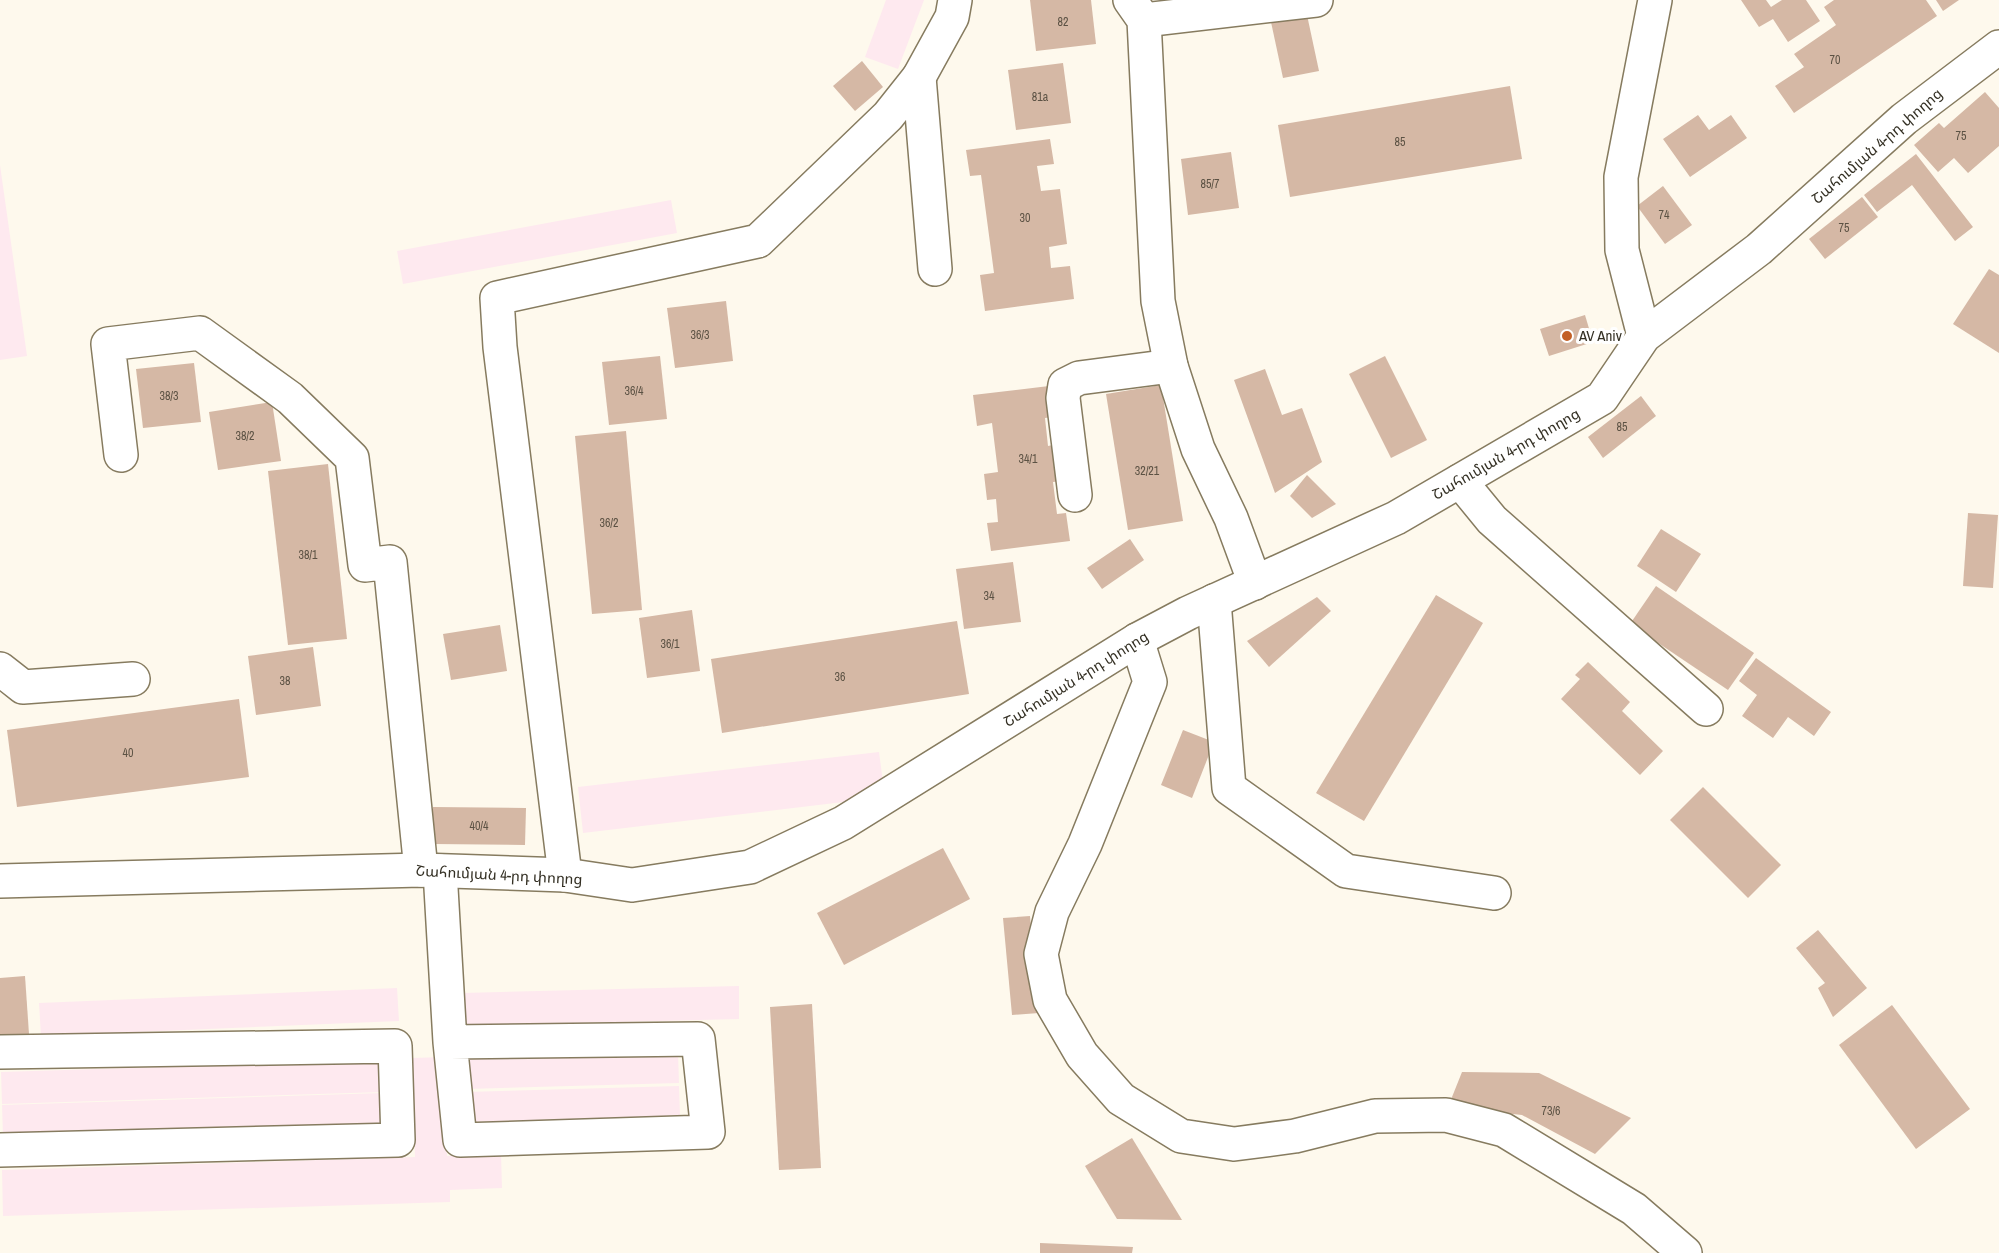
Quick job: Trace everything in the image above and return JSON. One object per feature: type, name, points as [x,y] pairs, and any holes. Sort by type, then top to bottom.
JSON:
[{"type":"street","points":[[565,875],[500,347],[497,298],[758,241],[888,116],[919,77],[952,17],[956,0]]},
{"type":"street","points":[[1255,583],[1232,518],[1198,449],[1171,366],[1158,301],[1137,10],[1316,0]]},
{"type":"street","points":[[1644,336],[1622,250],[1621,177],[1655,0]]},
{"type":"street","name":"Շահումյան 4-րդ փողոց","points":[[0,881],[430,871],[565,875],[632,885],[750,867],[843,824],[1137,640],[1214,601],[1396,518],[1602,398],[1644,336],[1759,249],[1904,119],[1999,47]]},
{"type":"street","points":[[919,77],[935,269]]},
{"type":"street","points":[[121,455],[108,344],[200,333],[290,398],[352,458],[365,565],[390,562],[430,871],[459,1140],[708,1132],[698,1039],[450,1042]]},
{"type":"street","points":[[1075,495],[1063,398],[1065,385],[1079,378],[1171,366]]},
{"type":"street","points":[[1460,481],[1492,520],[1706,709]]},
{"type":"street","points":[[1214,601],[1229,788],[1346,871],[1494,893]]},
{"type":"street","points":[[1137,640],[1150,682],[1085,844],[1052,912],[1041,954],[1050,1000],[1082,1055],[1121,1099],[1180,1136],[1234,1144],[1295,1136],[1375,1116],[1446,1116],[1504,1130],[1634,1209],[1685,1253]]},
{"type":"street","points":[[0,669],[22,687],[133,679]]},
{"type":"street","points":[[0,1052],[395,1046],[398,1140],[0,1150]]},
{"type":"shaded area","points":[[886,0],[924,0],[898,69],[865,57]]},
{"type":"shaded area","points":[[0,165],[27,356],[0,360]]},
{"type":"shaded area","points":[[671,200],[677,233],[403,284],[397,251]]},
{"type":"shaded area","points":[[879,752],[885,797],[583,833],[578,787]]},
{"type":"shaded area","points":[[739,986],[739,1019],[462,1026],[462,993]]},
{"type":"shaded area","points":[[397,988],[399,1021],[41,1036],[39,1003]]},
{"type":"shaded area","points":[[678,1053],[679,1083],[467,1089],[466,1059]]},
{"type":"shaded area","points":[[444,1057],[447,1156],[501,1154],[502,1188],[450,1190],[450,1202],[3,1216],[2,1170],[415,1157],[412,1058]]},
{"type":"shaded area","points":[[382,1060],[383,1092],[2,1104],[1,1072]]},
{"type":"shaded area","points":[[679,1086],[680,1116],[467,1122],[466,1092]]},
{"type":"shaded area","points":[[383,1093],[384,1125],[3,1137],[2,1105]]},
{"type":"building","points":[[1030,0],[1091,0],[1096,44],[1036,51]]},
{"type":"building","points":[[1741,0],[1766,0],[1771,7],[1782,0],[1806,0],[1820,21],[1788,42],[1773,19],[1759,27]]},
{"type":"building","points":[[1834,0],[1926,0],[1937,16],[1794,113],[1775,86],[1804,67],[1794,54],[1836,25],[1824,7]]},
{"type":"building","points":[[1936,0],[1959,0],[1943,11]]},
{"type":"building","points":[[1307,15],[1319,71],[1283,78],[1271,22]]},
{"type":"building","points":[[862,61],[883,87],[855,111],[833,86]]},
{"type":"building","points":[[1063,63],[1071,123],[1016,130],[1008,70]]},
{"type":"building","points":[[1510,86],[1522,159],[1290,197],[1278,125]]},
{"type":"building","points":[[1985,92],[1999,108],[1999,146],[1968,173],[1954,158],[1938,172],[1914,145],[1939,123],[1944,128]]},
{"type":"building","points":[[1698,115],[1709,130],[1731,115],[1747,138],[1690,177],[1663,139]]},
{"type":"building","points":[[1050,139],[1054,164],[1037,166],[1041,191],[1060,189],[1067,244],[1049,247],[1051,268],[1070,266],[1074,299],[985,311],[980,275],[994,273],[981,175],[970,176],[966,150]]},
{"type":"building","points":[[1231,152],[1239,208],[1188,215],[1181,159]]},
{"type":"building","points":[[1916,154],[1973,227],[1955,241],[1912,185],[1877,212],[1864,195]]},
{"type":"building","points":[[1663,186],[1692,225],[1665,244],[1637,206]]},
{"type":"building","points":[[1862,197],[1878,217],[1825,259],[1809,239]]},
{"type":"building","points":[[1989,269],[1999,275],[1999,353],[1953,324]]},
{"type":"building","points":[[726,301],[733,361],[675,368],[667,308]]},
{"type":"building","name":"AV Aniv","points":[[1585,315],[1593,342],[1549,356],[1540,329]]},
{"type":"building","points":[[660,356],[667,419],[609,425],[602,362]]},
{"type":"building","points":[[1385,356],[1427,440],[1391,458],[1349,374]]},
{"type":"building","points":[[194,363],[201,422],[143,428],[136,369]]},
{"type":"building","points":[[1265,369],[1282,415],[1302,408],[1322,462],[1275,493],[1234,380]]},
{"type":"building","points":[[1161,385],[1183,521],[1128,530],[1106,394]]},
{"type":"building","points":[[1049,386],[1053,417],[1045,418],[1048,446],[1058,444],[1062,481],[1053,482],[1057,514],[1066,513],[1070,541],[991,551],[987,523],[998,522],[996,499],[987,500],[984,474],[998,472],[992,423],[977,426],[973,395]]},
{"type":"building","points":[[1641,396],[1656,416],[1603,458],[1588,437]]},
{"type":"building","points":[[272,402],[281,461],[218,470],[209,412]]},
{"type":"building","points":[[626,431],[642,610],[592,614],[575,436]]},
{"type":"building","points":[[328,464],[347,639],[288,645],[268,471]]},
{"type":"building","points":[[1307,475],[1336,504],[1312,518],[1290,496]]},
{"type":"building","points":[[1968,513],[1998,515],[1993,588],[1963,586]]},
{"type":"building","points":[[1661,529],[1701,554],[1676,592],[1637,566]]},
{"type":"building","points":[[1130,539],[1144,560],[1102,589],[1087,568]]},
{"type":"building","points":[[1013,562],[1021,622],[964,629],[956,569]]},
{"type":"building","points":[[1656,586],[1754,653],[1728,690],[1630,624]]},
{"type":"building","points":[[1436,595],[1483,623],[1364,821],[1316,793]]},
{"type":"building","points":[[1317,597],[1331,611],[1269,667],[1247,641]]},
{"type":"building","points":[[692,610],[700,671],[647,678],[639,618]]},
{"type":"building","points":[[957,621],[969,694],[722,733],[711,659]]},
{"type":"building","points":[[500,625],[507,671],[451,680],[443,634]]},
{"type":"building","points":[[313,647],[321,706],[256,715],[248,656]]},
{"type":"building","points":[[1756,658],[1831,712],[1814,736],[1788,717],[1773,738],[1742,716],[1757,695],[1739,681]]},
{"type":"building","points":[[1588,662],[1630,702],[1622,711],[1663,751],[1640,775],[1561,699],[1580,679],[1575,675]]},
{"type":"building","points":[[239,699],[249,777],[17,807],[7,730]]},
{"type":"building","points":[[1183,730],[1214,742],[1192,798],[1161,785]]},
{"type":"building","points":[[1703,787],[1781,865],[1748,898],[1670,820]]},
{"type":"building","points":[[433,807],[526,808],[525,845],[433,844]]},
{"type":"building","points":[[943,848],[970,899],[844,965],[817,913]]},
{"type":"building","points":[[1030,916],[1039,1013],[1012,1015],[1003,918]]},
{"type":"building","points":[[1818,930],[1867,988],[1833,1017],[1818,988],[1825,983],[1796,948]]},
{"type":"building","points":[[25,976],[29,1034],[0,1036],[0,978]]},
{"type":"building","points":[[812,1004],[821,1168],[779,1170],[770,1007]]},
{"type":"building","points":[[1892,1005],[1970,1109],[1916,1149],[1839,1045]]},
{"type":"building","points":[[1462,1072],[1539,1073],[1631,1118],[1595,1154],[1522,1115],[1448,1107]]},
{"type":"building","points":[[1132,1138],[1182,1220],[1117,1219],[1085,1166]]},
{"type":"building","points":[[1040,1243],[1133,1247],[1132,1253],[1040,1253]]},
{"type":"place","name":"AV Aniv","points":[[1567,336]]}]
